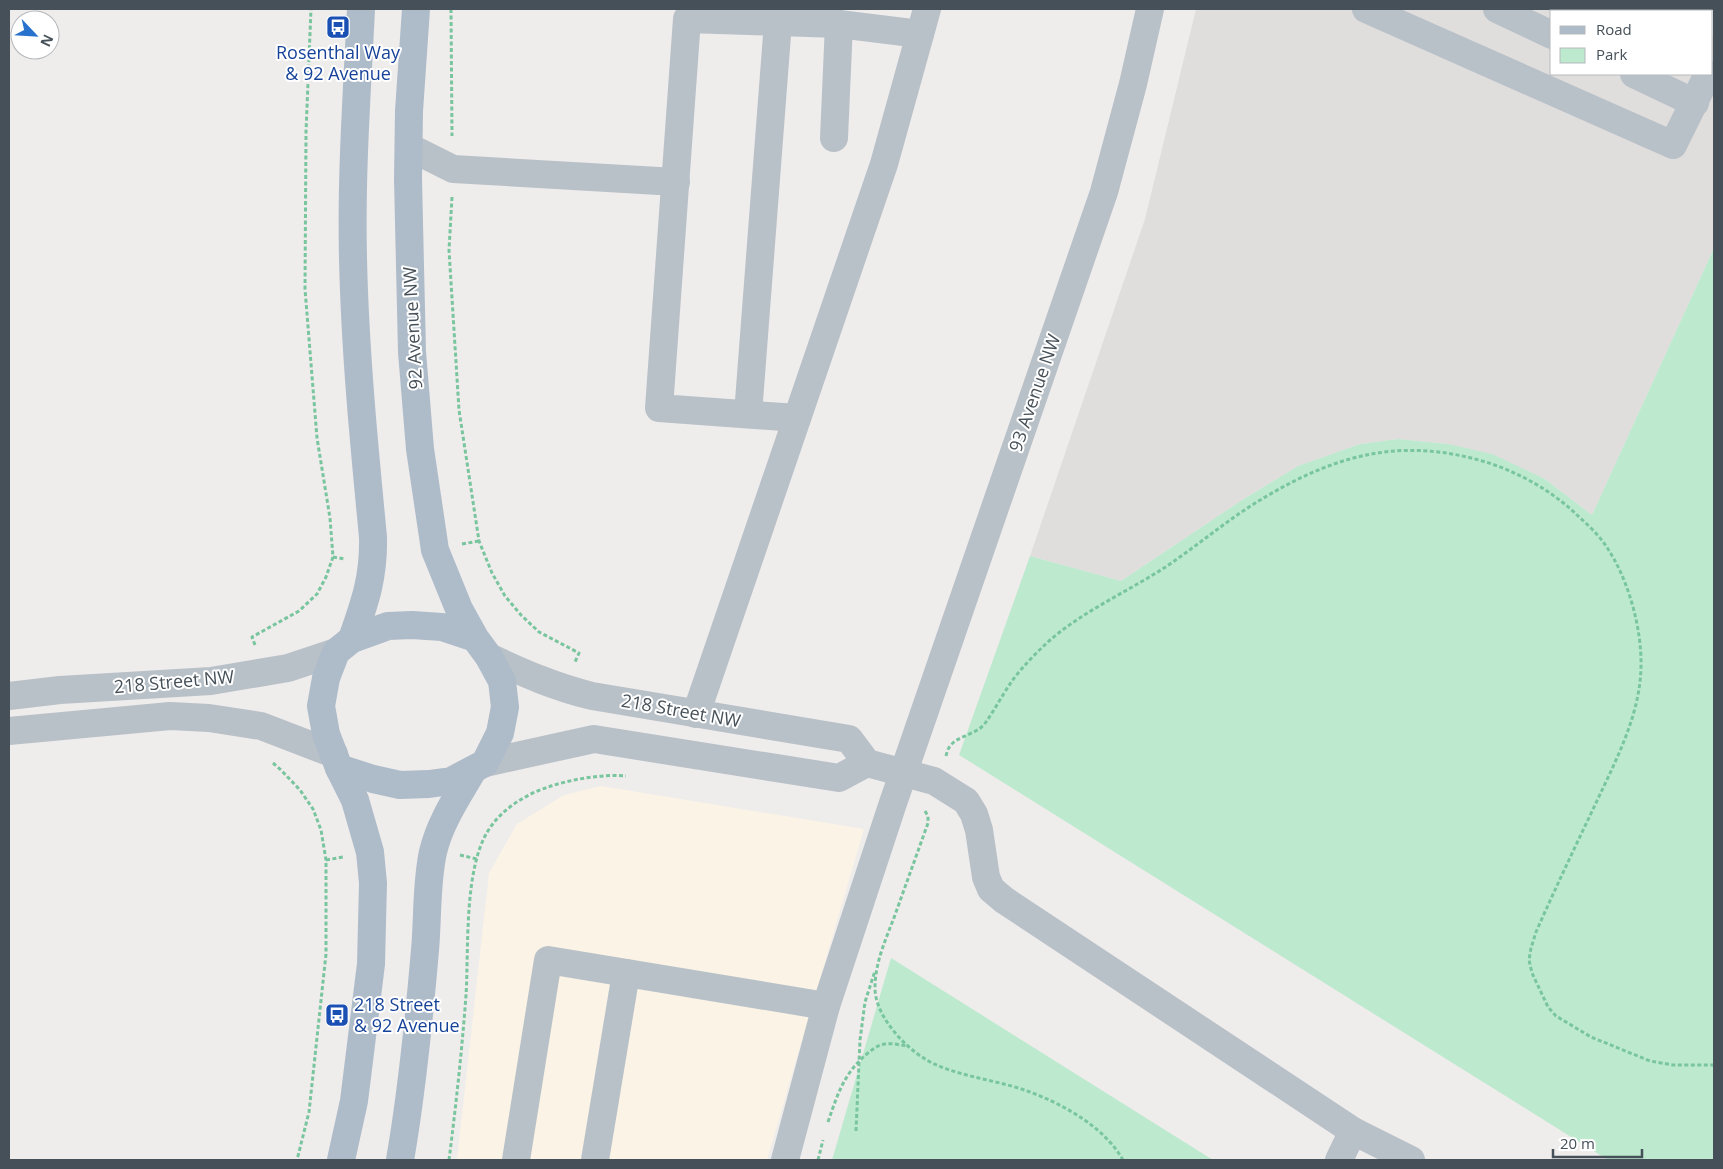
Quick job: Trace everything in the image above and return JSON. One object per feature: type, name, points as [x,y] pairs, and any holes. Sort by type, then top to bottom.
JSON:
[{"type":"main road","points":[[341,1160],[354,1101],[371,964],[373,883],[370,852],[354,800],[326,734],[321,706],[326,678],[344,646],[368,594],[374,557],[374,537],[356,337],[353,257],[354,153],[361,9]]},
{"type":"main road","name":"92 Avenue NW","points":[[400,1160],[414,1055],[425,947],[427,882],[433,850],[442,824],[500,733],[505,707],[502,681],[458,609],[435,550],[420,449],[412,352],[409,147],[409,111],[416,9]]},
{"type":"main road","points":[[344,646],[388,626],[412,625],[442,627],[482,648]]},
{"type":"main road","points":[[336,761],[373,779],[400,785],[451,781],[479,767]]},
{"type":"street","name":"93 Avenue NW","points":[[785,1160],[826,1006],[903,773],[1104,192],[1150,9]]},
{"type":"street","points":[[1366,9],[1673,145],[1708,75]]},
{"type":"street","points":[[1497,9],[1550,34]]},
{"type":"street","points":[[696,714],[884,164],[924,21],[839,24],[687,19],[659,408],[797,418]]},
{"type":"street","points":[[748,414],[778,22]]},
{"type":"street","points":[[834,138],[839,24]]},
{"type":"street","points":[[1636,75],[1695,102]]},
{"type":"street","points":[[409,147],[453,169],[676,182]]},
{"type":"street","name":"218 Street NW","points":[[9,696],[60,690],[211,681],[288,668],[344,646]]},
{"type":"street","name":"218 Street NW","points":[[482,648],[535,678],[564,690],[849,739],[867,763]]},
{"type":"street","name":"218 Street NW","points":[[9,731],[170,716],[208,718],[261,726],[336,761]]},
{"type":"street","points":[[479,767],[594,739],[839,778],[867,763],[934,781],[966,801],[974,814],[979,830],[986,877],[991,889],[1004,900],[1353,1131],[1411,1160]]},
{"type":"street","points":[[516,1160],[548,960],[826,1006]]},
{"type":"street","points":[[595,1160],[626,972]]},
{"type":"street","points":[[1339,1160],[1353,1131]]},
{"type":"path","points":[[259,653],[252,637],[299,611],[316,594],[326,577],[333,557],[330,518],[317,438],[305,289],[306,132],[311,9]]},
{"type":"path","points":[[451,9],[453,169],[450,250],[459,410],[479,541],[492,573],[505,596],[521,615],[539,632],[579,653],[572,668]]},
{"type":"path","points":[[951,744],[983,726],[1012,681],[1028,661],[1070,624],[1151,576],[1265,497],[1292,482],[1348,459],[1399,449],[1454,454],[1485,461],[1514,473],[1546,490],[1593,530],[1606,546],[1620,571],[1631,598],[1640,642],[1641,669],[1636,703],[1626,738],[1536,932],[1529,960],[1532,973],[1548,1007],[1556,1016],[1591,1038],[1650,1062],[1714,1065]]},
{"type":"path","points":[[457,545],[479,541]]},
{"type":"path","points":[[268,760],[281,770],[300,790],[312,809],[321,830],[326,860],[326,954],[309,1112],[297,1160]]},
{"type":"path","points":[[449,1160],[466,994],[471,876],[481,845],[490,826],[502,814],[523,798],[542,789],[566,782]]},
{"type":"path","points":[[856,1132],[858,1061],[865,1002],[928,823],[928,816],[923,806]]},
{"type":"path","points":[[453,853],[477,859]]},
{"type":"path","points":[[326,860],[352,856]]},
{"type":"path","points":[[877,964],[874,989],[879,1007],[891,1027],[908,1047],[939,1066],[1030,1092],[1063,1107],[1091,1125],[1116,1148],[1123,1160]]},
{"type":"path","points":[[826,1129],[848,1073],[858,1061],[880,1045],[908,1047]]},
{"type":"path","points":[[818,1160],[824,1137]]},
{"type":"shaded area","points":[[1196,9],[1660,10],[1550,10],[1550,75],[1713,75],[1714,37],[1714,248],[1592,515],[1545,479],[1448,444],[1398,439],[1360,444],[1298,466],[1239,502],[1121,581],[1030,556],[1145,219]]},
{"type":"shaded area","points":[[601,786],[864,829],[767,1160],[457,1160],[489,873],[517,824],[564,795]]},
{"type":"green space","points":[[1714,248],[1714,1160],[1608,1160],[959,755],[1030,556],[1121,581],[1239,502],[1298,466],[1360,444],[1398,439],[1448,444],[1492,454],[1545,479],[1592,515]]},
{"type":"green space","points":[[891,958],[1213,1160],[832,1160]]},
{"type":"place","name":"Rosenthal Way & 92 Avenue","points":[[338,27]]},
{"type":"place","name":"218 Street & 92 Avenue","points":[[337,1015]]}]
